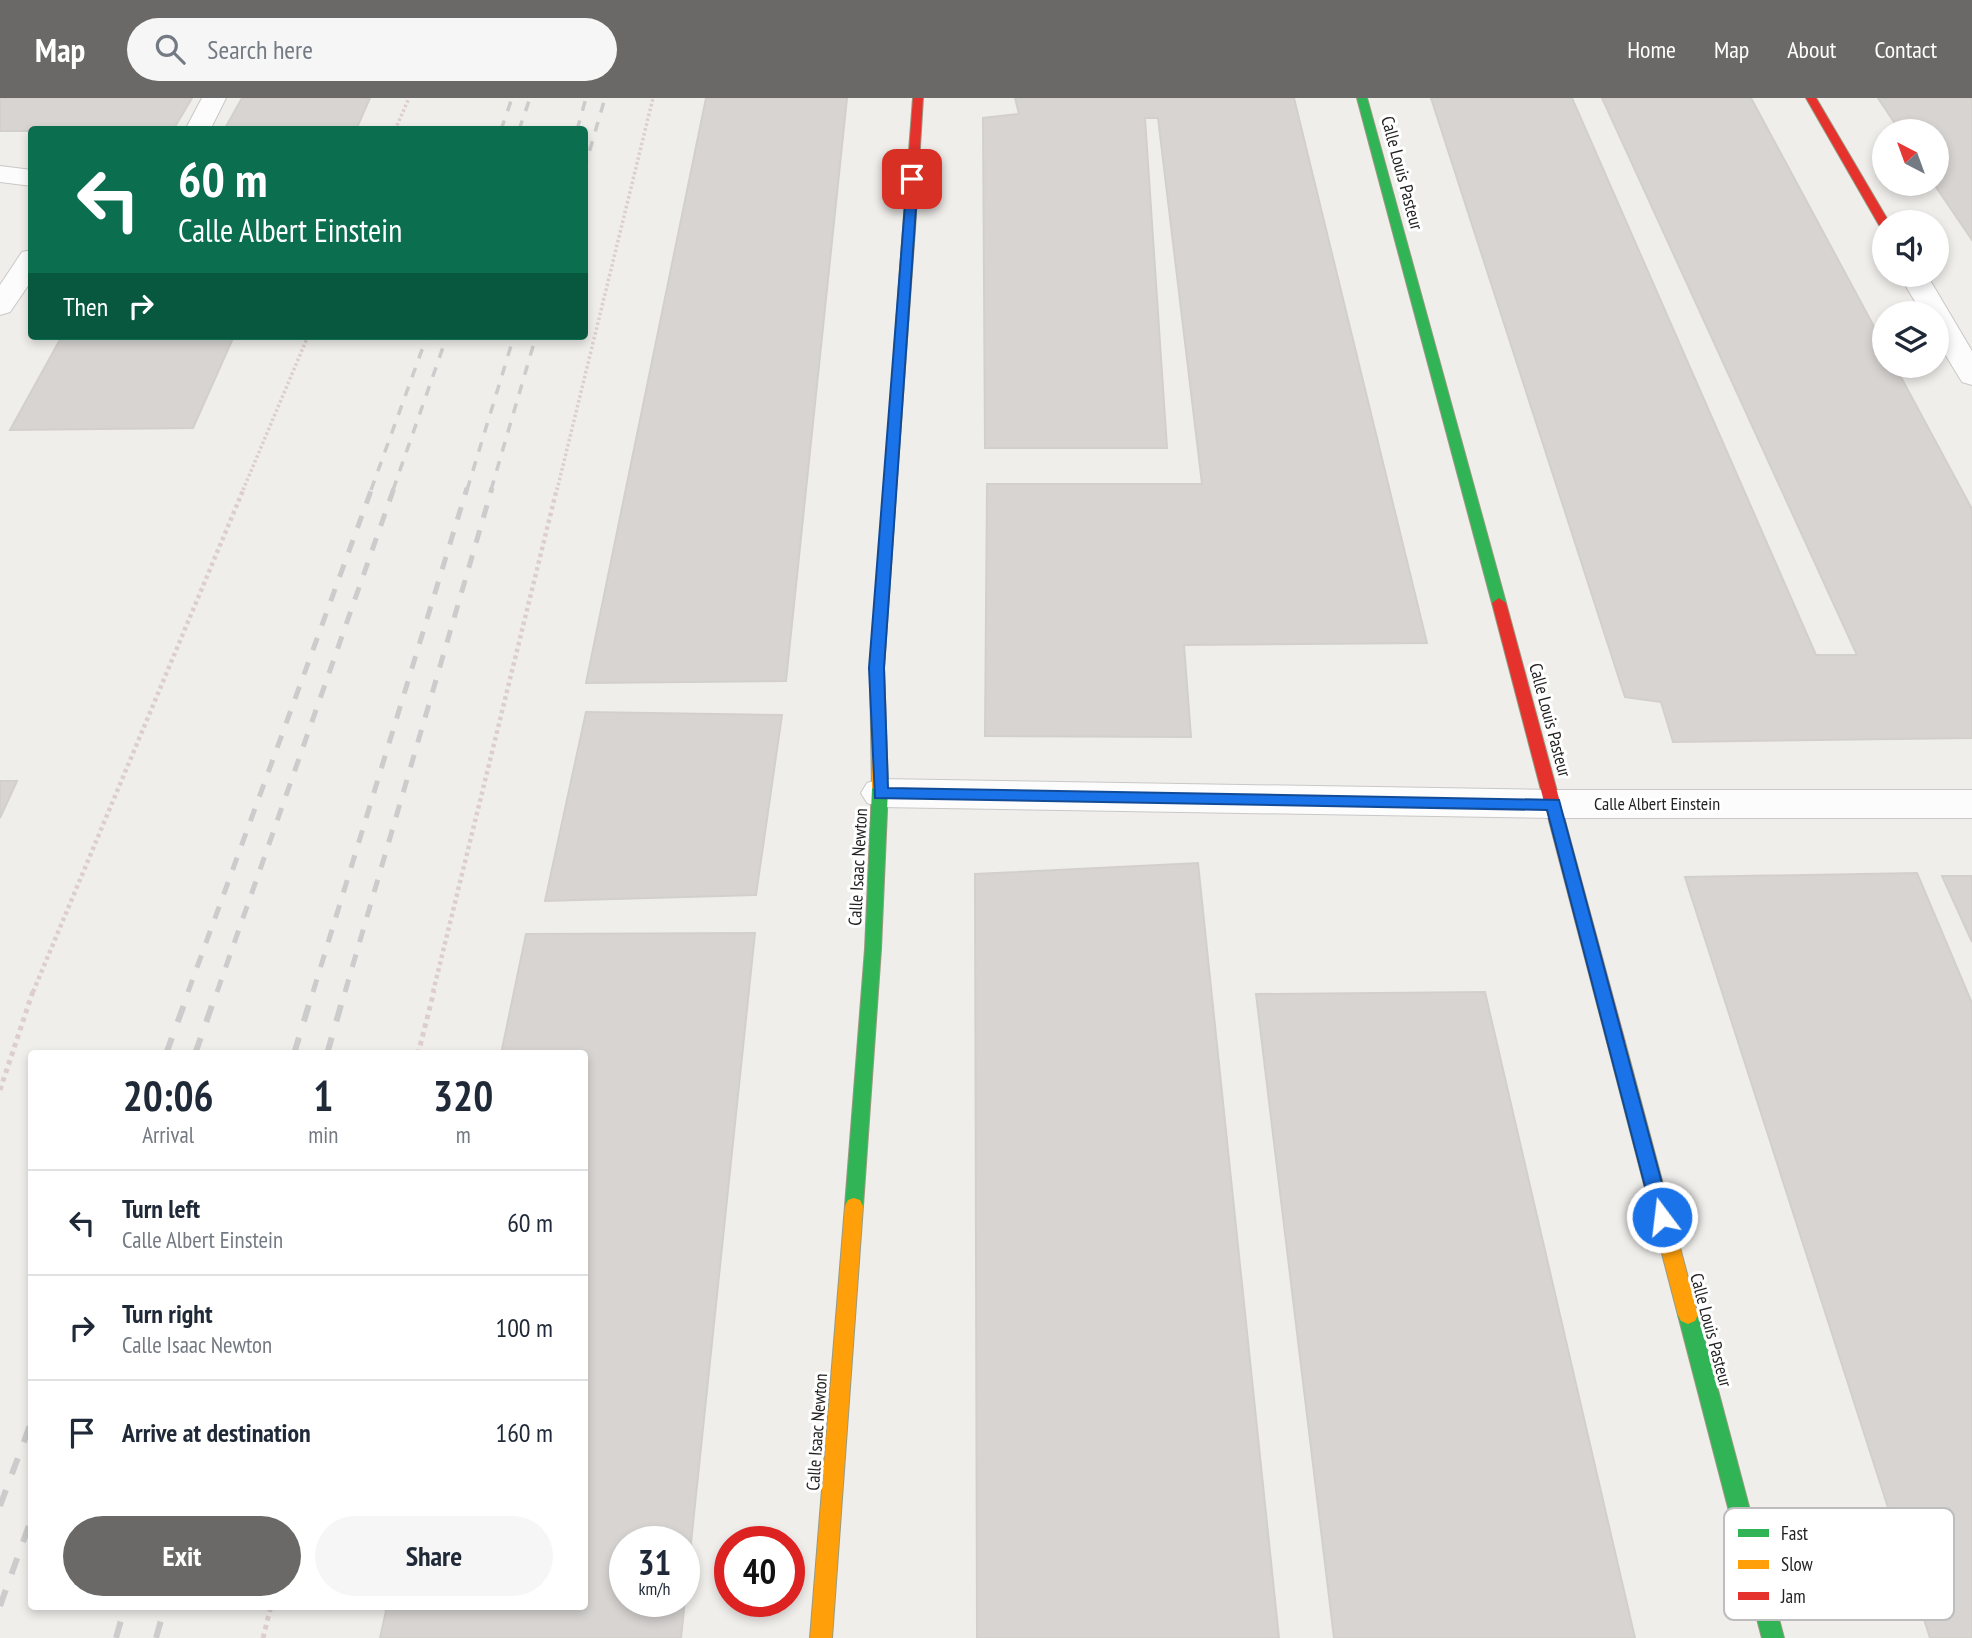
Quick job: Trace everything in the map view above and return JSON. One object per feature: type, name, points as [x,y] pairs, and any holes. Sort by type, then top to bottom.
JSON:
[{"type":"street","points":[[199,126],[214,98]]},
{"type":"street","name":"Calle Isaac Newton","points":[[821,1638],[873,949],[880,793],[877,668],[918,98]]},
{"type":"street","name":"Calle Louis Pasteur","points":[[1362,98],[1553,804],[1739,1508]]},
{"type":"street","points":[[1811,98],[1876,210]]},
{"type":"street","points":[[0,174],[28,178]]},
{"type":"street","points":[[0,306],[28,264]]},
{"type":"street","points":[[1949,337],[1972,376]]},
{"type":"street","name":"Calle Albert Einstein","points":[[880,793],[1553,804],[1972,804]]},
{"type":"street","name":"Calle Louis Pasteur","points":[[1768,1620],[1773,1638]]},
{"type":"path","points":[[397,126],[409,98]]},
{"type":"path","points":[[419,1050],[653,98]]},
{"type":"path","points":[[0,1090],[26,1008],[306,340]]},
{"type":"path","points":[[263,1638],[270,1610]]},
{"type":"building","points":[[0,98],[192,98],[175,126],[28,126],[28,131],[0,131]]},
{"type":"building","points":[[242,98],[370,98],[358,126],[226,126]]},
{"type":"building","points":[[706,98],[847,98],[786,681],[586,683]]},
{"type":"building","points":[[1015,98],[1294,98],[1427,643],[1184,645],[1191,737],[985,736],[987,484],[1202,484],[1158,118],[1145,118],[1167,448],[985,448],[983,118],[1019,114]]},
{"type":"building","points":[[1431,98],[1572,98],[1816,655],[1857,655],[1602,98],[1751,98],[1872,323],[1872,378],[1901,378],[1972,509],[1972,738],[1673,742],[1661,702],[1625,697]]},
{"type":"building","points":[[1878,98],[1972,98],[1972,240],[1942,196],[1950,196],[1950,119],[1892,119]]},
{"type":"building","points":[[60,340],[232,340],[193,428],[10,430]]},
{"type":"building","points":[[586,712],[782,715],[756,895],[545,901]]},
{"type":"building","points":[[0,781],[17,781],[0,818]]},
{"type":"building","points":[[1198,863],[1279,1638],[977,1638],[975,874]]},
{"type":"building","points":[[1917,873],[1972,1003],[1972,1638],[1930,1638],[1924,1620],[1954,1620],[1954,1508],[1888,1508],[1685,877]]},
{"type":"building","points":[[1942,876],[1972,876],[1972,942]]},
{"type":"building","points":[[755,933],[693,1526],[609,1526],[609,1617],[683,1617],[681,1638],[380,1638],[386,1610],[588,1610],[588,1050],[502,1050],[526,934]]},
{"type":"building","points":[[1485,992],[1635,1638],[1334,1638],[1256,994]]},
{"type":"railway","points":[[502,126],[512,98]]},
{"type":"railway","points":[[520,126],[530,98]]},
{"type":"railway","points":[[578,126],[586,98]]},
{"type":"railway","points":[[588,156],[605,98]]},
{"type":"railway","points":[[371,490],[426,340]]},
{"type":"railway","points":[[393,490],[446,340]]},
{"type":"railway","points":[[467,490],[513,340]]},
{"type":"railway","points":[[491,490],[535,340]]},
{"type":"railway","points":[[188,992],[372,488]]},
{"type":"railway","points":[[217,992],[394,488]]},
{"type":"railway","points":[[313,992],[467,488]]},
{"type":"railway","points":[[345,992],[492,488]]},
{"type":"railway","points":[[167,1050],[189,991]]},
{"type":"railway","points":[[196,1050],[217,991]]},
{"type":"railway","points":[[295,1050],[313,991]]},
{"type":"railway","points":[[328,1050],[345,991]]},
{"type":"railway","points":[[0,1506],[28,1431]]},
{"type":"railway","points":[[0,1606],[28,1528]]},
{"type":"railway","points":[[116,1638],[124,1610]]},
{"type":"railway","points":[[156,1638],[164,1610]]},
{"type":"traffic: fast","points":[[1362,98],[1499,603]]},
{"type":"traffic: fast","points":[[890,492],[909,229]]},
{"type":"traffic: fast","points":[[854,1206],[873,949],[880,788]]},
{"type":"traffic: fast","points":[[1688,1315],[1739,1508]]},
{"type":"traffic: fast","points":[[1768,1620],[1773,1638]]},
{"type":"traffic: slow","points":[[880,788],[877,668],[890,492]]},
{"type":"traffic: slow","points":[[1616,1042],[1688,1315]]},
{"type":"traffic: slow","points":[[821,1638],[854,1206]]},
{"type":"traffic: jam","points":[[909,229],[918,98]]},
{"type":"traffic: jam","points":[[1811,98],[1876,210]]},
{"type":"traffic: jam","points":[[1499,603],[1616,1042]]},
{"type":"route","points":[[912,179],[877,668],[880,793],[1553,804],[1662,1217]]}]
